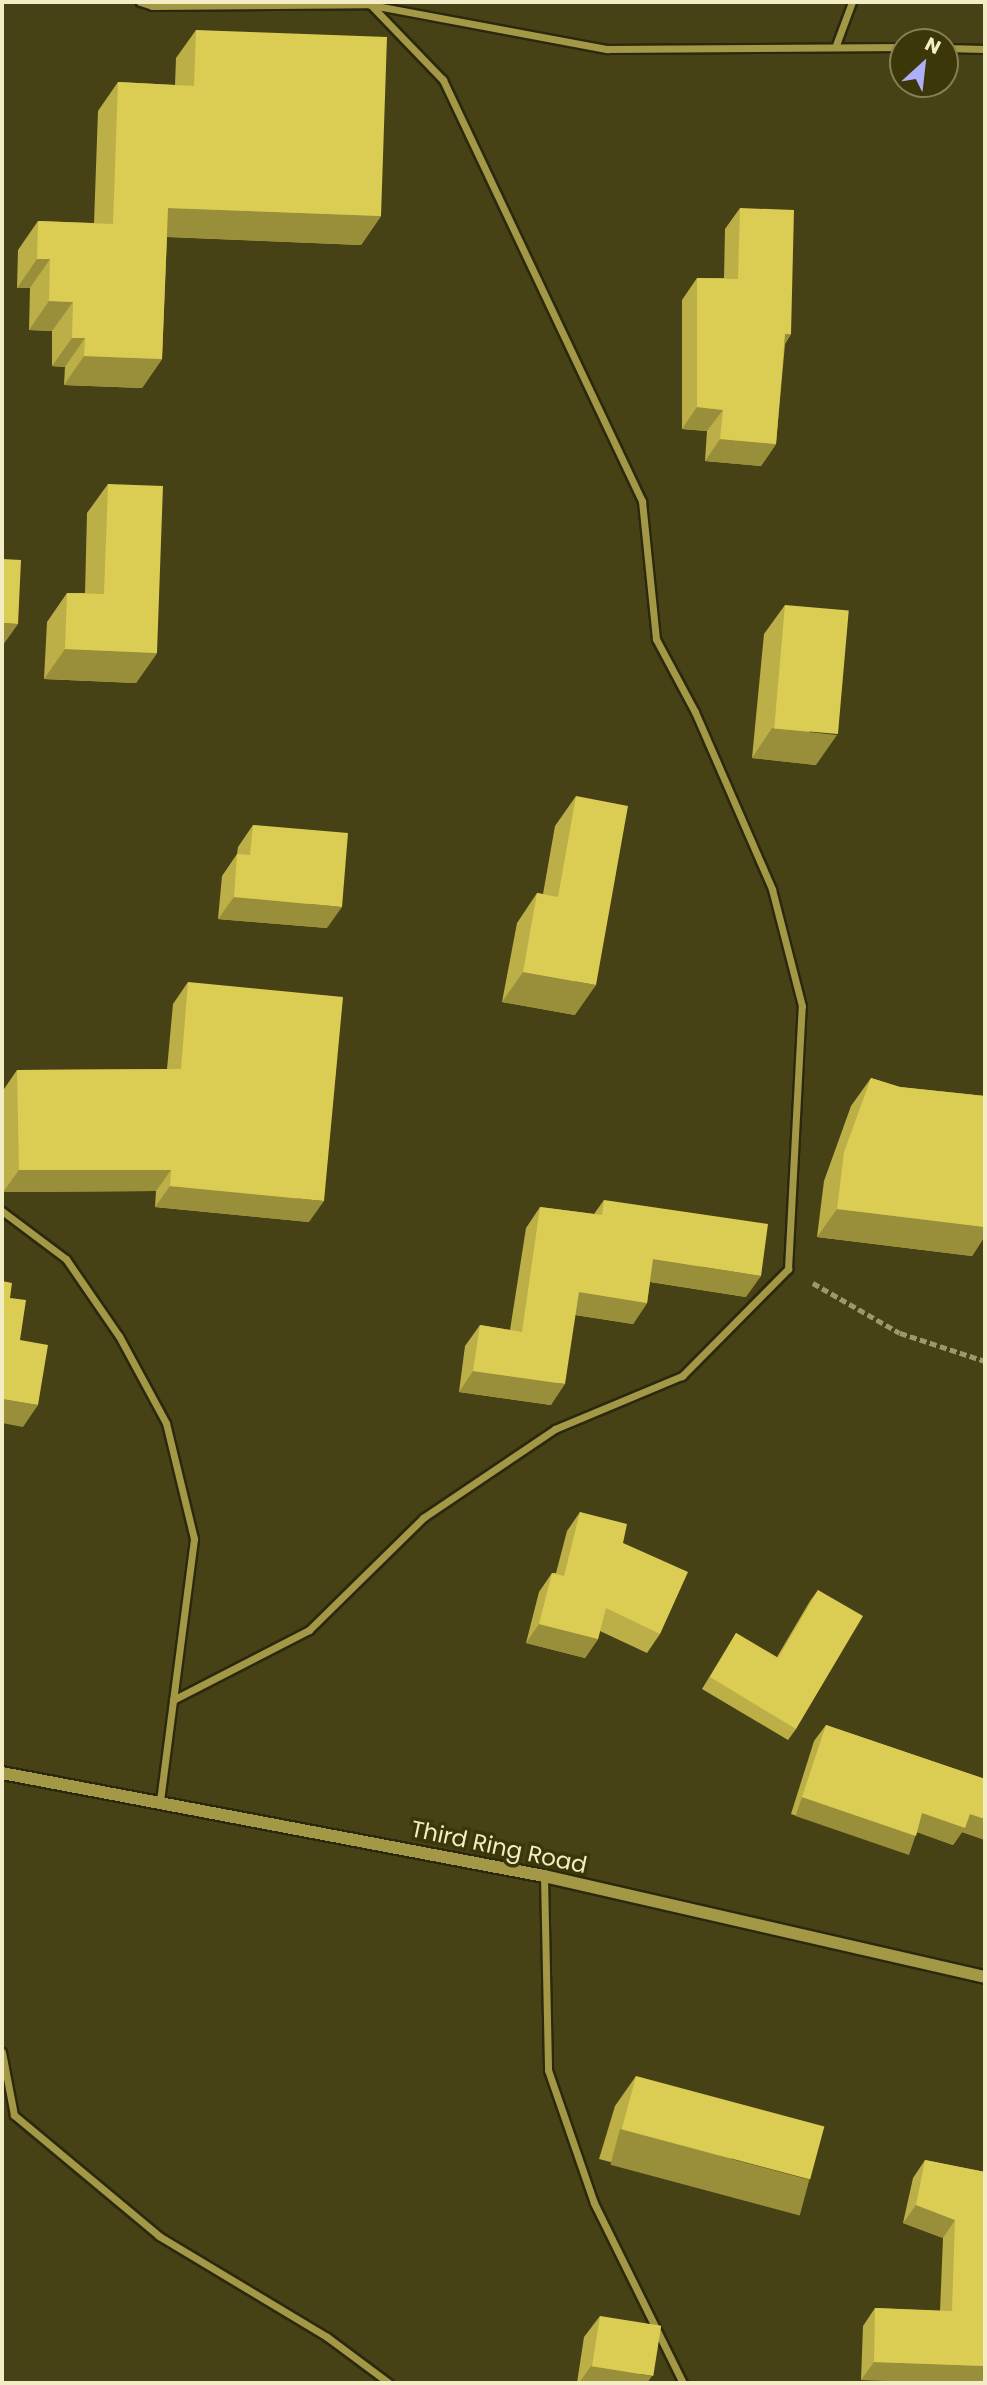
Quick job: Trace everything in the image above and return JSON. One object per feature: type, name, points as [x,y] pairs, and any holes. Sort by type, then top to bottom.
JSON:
[{"type":"street","points":[[140,2],[152,6],[367,3],[607,49],[889,47]]},
{"type":"street","points":[[836,45],[852,2]]},
{"type":"street","points":[[173,1700],[309,1630],[423,1518],[555,1429],[682,1376],[788,1269],[802,1006],[772,889],[695,712],[656,639],[642,501],[443,80],[367,3]]},
{"type":"street","points":[[959,49],[985,50]]},
{"type":"street","points":[[2,1211],[65,1259],[119,1336],[166,1423],[194,1539],[160,1801]]},
{"type":"street","name":"Third Ring Road","points":[[2,1773],[544,1876],[985,1977]]},
{"type":"street","points":[[544,1876],[548,2070],[594,2203],[683,2383]]},
{"type":"street","points":[[2,2052],[14,2115],[159,2236],[327,2337],[389,2383]]},
{"type":"path","points":[[788,1269],[900,1333],[985,1361]]},
{"type":"building","points":[[196,30],[387,37],[381,216],[168,208],[162,359],[84,356],[85,338],[72,338],[73,302],[49,301],[50,259],[37,259],[38,221],[113,224],[118,82],[194,86]]},
{"type":"building","points":[[740,208],[794,210],[791,334],[785,334],[776,444],[720,439],[723,410],[697,407],[697,278],[738,279]]},
{"type":"building","points":[[108,484],[163,486],[157,653],[65,649],[67,593],[104,594]]},
{"type":"building","points":[[2,559],[21,560],[18,624],[2,623]]},
{"type":"building","points":[[785,605],[849,611],[838,734],[774,729]]},
{"type":"building","points":[[576,796],[628,806],[596,985],[523,972],[537,893],[558,897]]},
{"type":"building","points":[[253,825],[348,833],[342,907],[234,897],[237,854],[250,855]]},
{"type":"building","points":[[188,982],[343,997],[324,1201],[170,1186],[171,1170],[19,1170],[17,1070],[181,1069]]},
{"type":"building","points":[[871,1078],[900,1087],[985,1096],[985,1227],[837,1209],[844,1152]]},
{"type":"building","points":[[604,1200],[768,1224],[761,1276],[653,1259],[647,1303],[579,1292],[565,1384],[473,1371],[480,1325],[522,1332],[540,1207],[602,1215]]},
{"type":"building","points":[[2,1281],[12,1283],[10,1298],[26,1300],[20,1340],[48,1345],[38,1405],[2,1399]]},
{"type":"building","points":[[580,1512],[627,1524],[623,1543],[688,1572],[660,1634],[606,1608],[598,1639],[539,1624],[552,1573],[564,1576]]},
{"type":"building","points":[[818,1590],[863,1616],[796,1729],[710,1677],[736,1633],[778,1658]]},
{"type":"building","points":[[826,1725],[985,1779],[985,1819],[970,1814],[965,1828],[922,1813],[916,1836],[802,1797]]},
{"type":"building","points":[[636,2076],[824,2126],[810,2180],[622,2129]]},
{"type":"building","points":[[925,2160],[985,2172],[985,2366],[874,2362],[875,2308],[952,2311],[955,2220],[916,2205]]},
{"type":"building","points":[[600,2316],[661,2326],[653,2376],[592,2366]]}]
